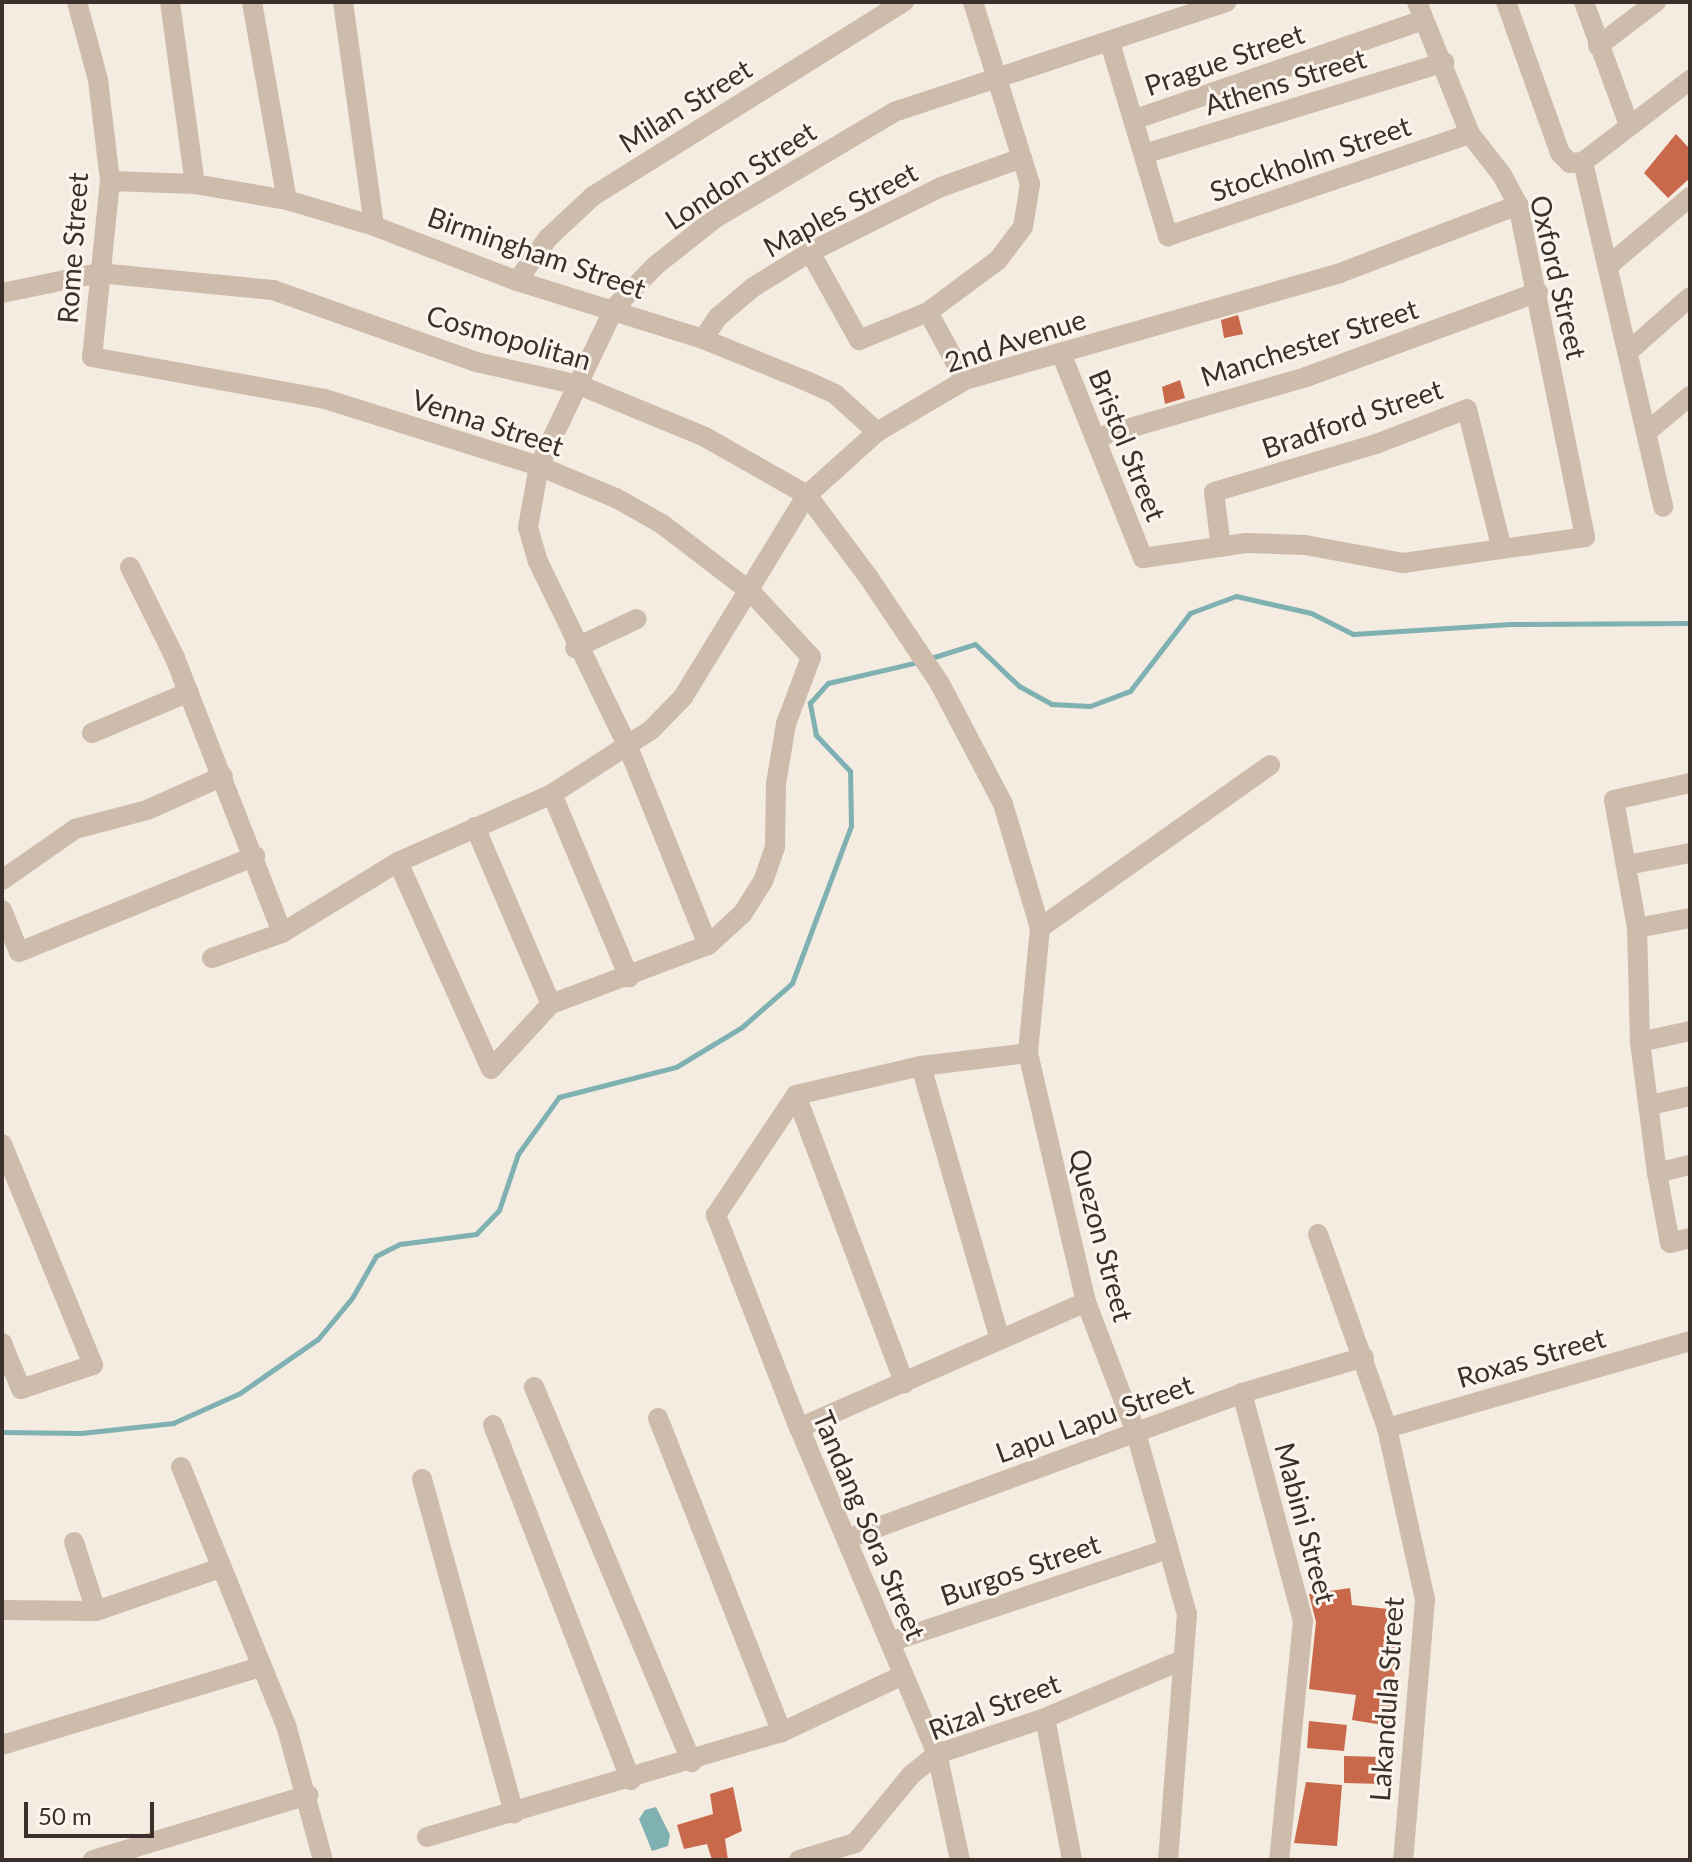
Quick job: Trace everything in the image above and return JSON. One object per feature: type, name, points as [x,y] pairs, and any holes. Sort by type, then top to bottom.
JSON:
[{"type":"street","name":"Rome Street","points":[[77,2],[98,80],[110,181],[92,357]]},
{"type":"street","points":[[170,2],[195,184]]},
{"type":"street","points":[[252,2],[287,200]]},
{"type":"street","points":[[343,2],[374,226]]},
{"type":"street","name":"Milan Street","points":[[517,281],[548,238],[593,196],[904,2]]},
{"type":"street","points":[[810,252],[859,340],[928,312],[998,260],[1023,227],[1030,184],[973,2]]},
{"type":"street","name":"London Street","points":[[708,945],[628,747],[575,648],[528,527],[539,466],[615,307],[655,266],[714,219],[894,112],[1110,43],[1226,2]]},
{"type":"street","points":[[1506,2],[1560,153],[1570,163],[1583,162],[1690,80]]},
{"type":"street","points":[[1584,2],[1629,125]]},
{"type":"street","points":[[1598,46],[1656,2]]},
{"type":"street","name":"Oxford Street","points":[[1420,11],[1444,62],[1470,134],[1518,205],[1585,537],[1502,549]]},
{"type":"street","name":"Prague Street","points":[[1133,120],[1420,11]]},
{"type":"street","points":[[1110,43],[1144,154]]},
{"type":"street","name":"Athens Street","points":[[1144,154],[1444,62]]},
{"type":"street","name":"Stockholm Street","points":[[1144,154],[1168,236],[1470,134]]},
{"type":"street","name":"Maples Street","points":[[703,339],[718,317],[752,288],[810,252],[941,187],[1022,158]]},
{"type":"street","points":[[1583,162],[1649,430],[1663,507]]},
{"type":"street","name":"Birmingham Street","points":[[110,181],[195,184],[287,200],[374,226],[517,281],[615,307],[703,339],[835,394],[877,432]]},
{"type":"street","points":[[1608,266],[1690,197]]},
{"type":"street","name":"2nd Avenue","points":[[212,958],[282,933],[398,862],[552,794],[628,747],[683,697],[752,593],[807,495],[877,432],[965,380],[1340,273],[1518,205]]},
{"type":"street","name":"Cosmopolitan","points":[[2,293],[99,273],[273,290],[476,362],[579,385],[705,437],[807,495],[939,682]]},
{"type":"street","name":"Manchester Street","points":[[1095,438],[1306,377],[1538,292]]},
{"type":"street","points":[[1628,352],[1690,297]]},
{"type":"street","points":[[928,312],[965,380]]},
{"type":"street","name":"Bristol Street","points":[[1061,353],[1143,558],[1221,547]]},
{"type":"street","name":"Venna Street","points":[[92,357],[325,399],[539,466],[662,524],[752,593],[811,657],[786,724],[776,784],[775,847],[763,881],[742,914],[708,945]]},
{"type":"street","points":[[1649,430],[1690,396]]},
{"type":"street","name":"Bradford Street","points":[[1221,547],[1214,492],[1376,444],[1467,409],[1502,549]]},
{"type":"street","points":[[1221,547],[1305,545],[1403,563],[1502,549]]},
{"type":"street","points":[[130,567],[189,692],[255,856],[282,933]]},
{"type":"street","points":[[575,648],[637,619]]},
{"type":"street","name":"Quezon Street","points":[[939,682],[1003,804],[1040,928],[1028,1053],[1086,1302],[1136,1433],[1187,1614],[1168,1860]]},
{"type":"street","points":[[92,733],[189,692]]},
{"type":"street","points":[[1040,928],[1270,765]]},
{"type":"street","points":[[2,880],[75,829],[147,810],[223,776]]},
{"type":"street","points":[[1690,783],[1614,800],[1637,928],[1640,1042],[1657,1173],[1670,1243],[1690,1238]]},
{"type":"street","points":[[552,794],[629,977]]},
{"type":"street","points":[[475,827],[551,1004]]},
{"type":"street","points":[[1627,865],[1690,853]]},
{"type":"street","points":[[2,910],[19,952],[255,856]]},
{"type":"street","points":[[398,862],[491,1069],[551,1004],[708,945]]},
{"type":"street","points":[[1637,928],[1690,918]]},
{"type":"street","points":[[1640,1042],[1690,1031]]},
{"type":"street","points":[[904,1383],[796,1095],[921,1066],[1028,1053]]},
{"type":"street","points":[[921,1066],[1000,1339]]},
{"type":"street","name":"Tandang Sora Street","points":[[796,1095],[716,1215],[799,1428],[937,1754],[960,1860]]},
{"type":"street","points":[[1650,1105],[1690,1096]]},
{"type":"street","points":[[2,1144],[93,1365],[21,1389],[2,1343]]},
{"type":"street","points":[[1657,1173],[1690,1165]]},
{"type":"street","name":"Lakandula Street","points":[[1318,1234],[1387,1428],[1425,1600],[1403,1860]]},
{"type":"street","points":[[799,1428],[1086,1302]]},
{"type":"street","name":"Roxas Street","points":[[1387,1428],[1690,1341]]},
{"type":"street","name":"Lapu Lapu Street","points":[[846,1539],[1242,1393],[1364,1357]]},
{"type":"street","points":[[534,1387],[692,1762]]},
{"type":"street","name":"Mabini Street","points":[[1242,1393],[1303,1621],[1279,1860]]},
{"type":"street","points":[[658,1418],[782,1732]]},
{"type":"street","points":[[493,1425],[631,1780]]},
{"type":"street","points":[[181,1467],[308,1795],[323,1860]]},
{"type":"street","points":[[422,1479],[514,1814]]},
{"type":"street","points":[[74,1542],[96,1611]]},
{"type":"street","name":"Burgos Street","points":[[890,1642],[1168,1549]]},
{"type":"street","points":[[2,1610],[96,1611],[220,1568]]},
{"type":"street","name":"Rizal Street","points":[[856,1852],[911,1775],[937,1754],[1045,1718],[1182,1660]]},
{"type":"street","points":[[2,1745],[261,1667]]},
{"type":"street","points":[[427,1837],[692,1762],[782,1732],[903,1675]]},
{"type":"street","points":[[1045,1718],[1072,1860]]},
{"type":"street","points":[[93,1860],[308,1795]]},
{"type":"street","points":[[799,1860],[856,1852]]},
{"type":"water","points":[[656,1807],[670,1835],[668,1846],[652,1851],[639,1819],[645,1810]]},
{"type":"building","points":[[1676,134],[1690,149],[1690,178],[1668,198],[1644,173]]},
{"type":"building","points":[[1238,315],[1243,334],[1224,338],[1221,320]]},
{"type":"building","points":[[1180,380],[1185,398],[1165,404],[1162,387]]},
{"type":"building","points":[[1350,1588],[1352,1605],[1388,1609],[1385,1640],[1398,1640],[1389,1726],[1352,1720],[1356,1695],[1309,1689],[1316,1622],[1309,1594]]},
{"type":"building","points":[[1309,1721],[1347,1725],[1344,1751],[1307,1748]]},
{"type":"building","points":[[1344,1756],[1382,1757],[1382,1784],[1344,1783]]},
{"type":"building","points":[[1306,1782],[1342,1785],[1337,1846],[1294,1843]]},
{"type":"building","points":[[733,1787],[742,1831],[725,1839],[728,1860],[712,1860],[707,1844],[684,1849],[677,1825],[713,1814],[710,1794]]},
{"type":"waterway","points":[[931,658],[975,644],[1019,686],[1051,704],[1090,706],[1130,691],[1190,613],[1236,596],[1311,613],[1353,634],[1511,624],[1690,623]]},
{"type":"waterway","points":[[2,1432],[81,1433],[173,1423],[240,1393],[318,1339],[352,1298],[376,1256],[400,1244],[476,1234],[499,1210],[518,1154],[559,1097],[676,1067],[742,1027],[792,983],[851,826],[850,771],[816,735],[810,703],[828,683],[918,662]]}]
